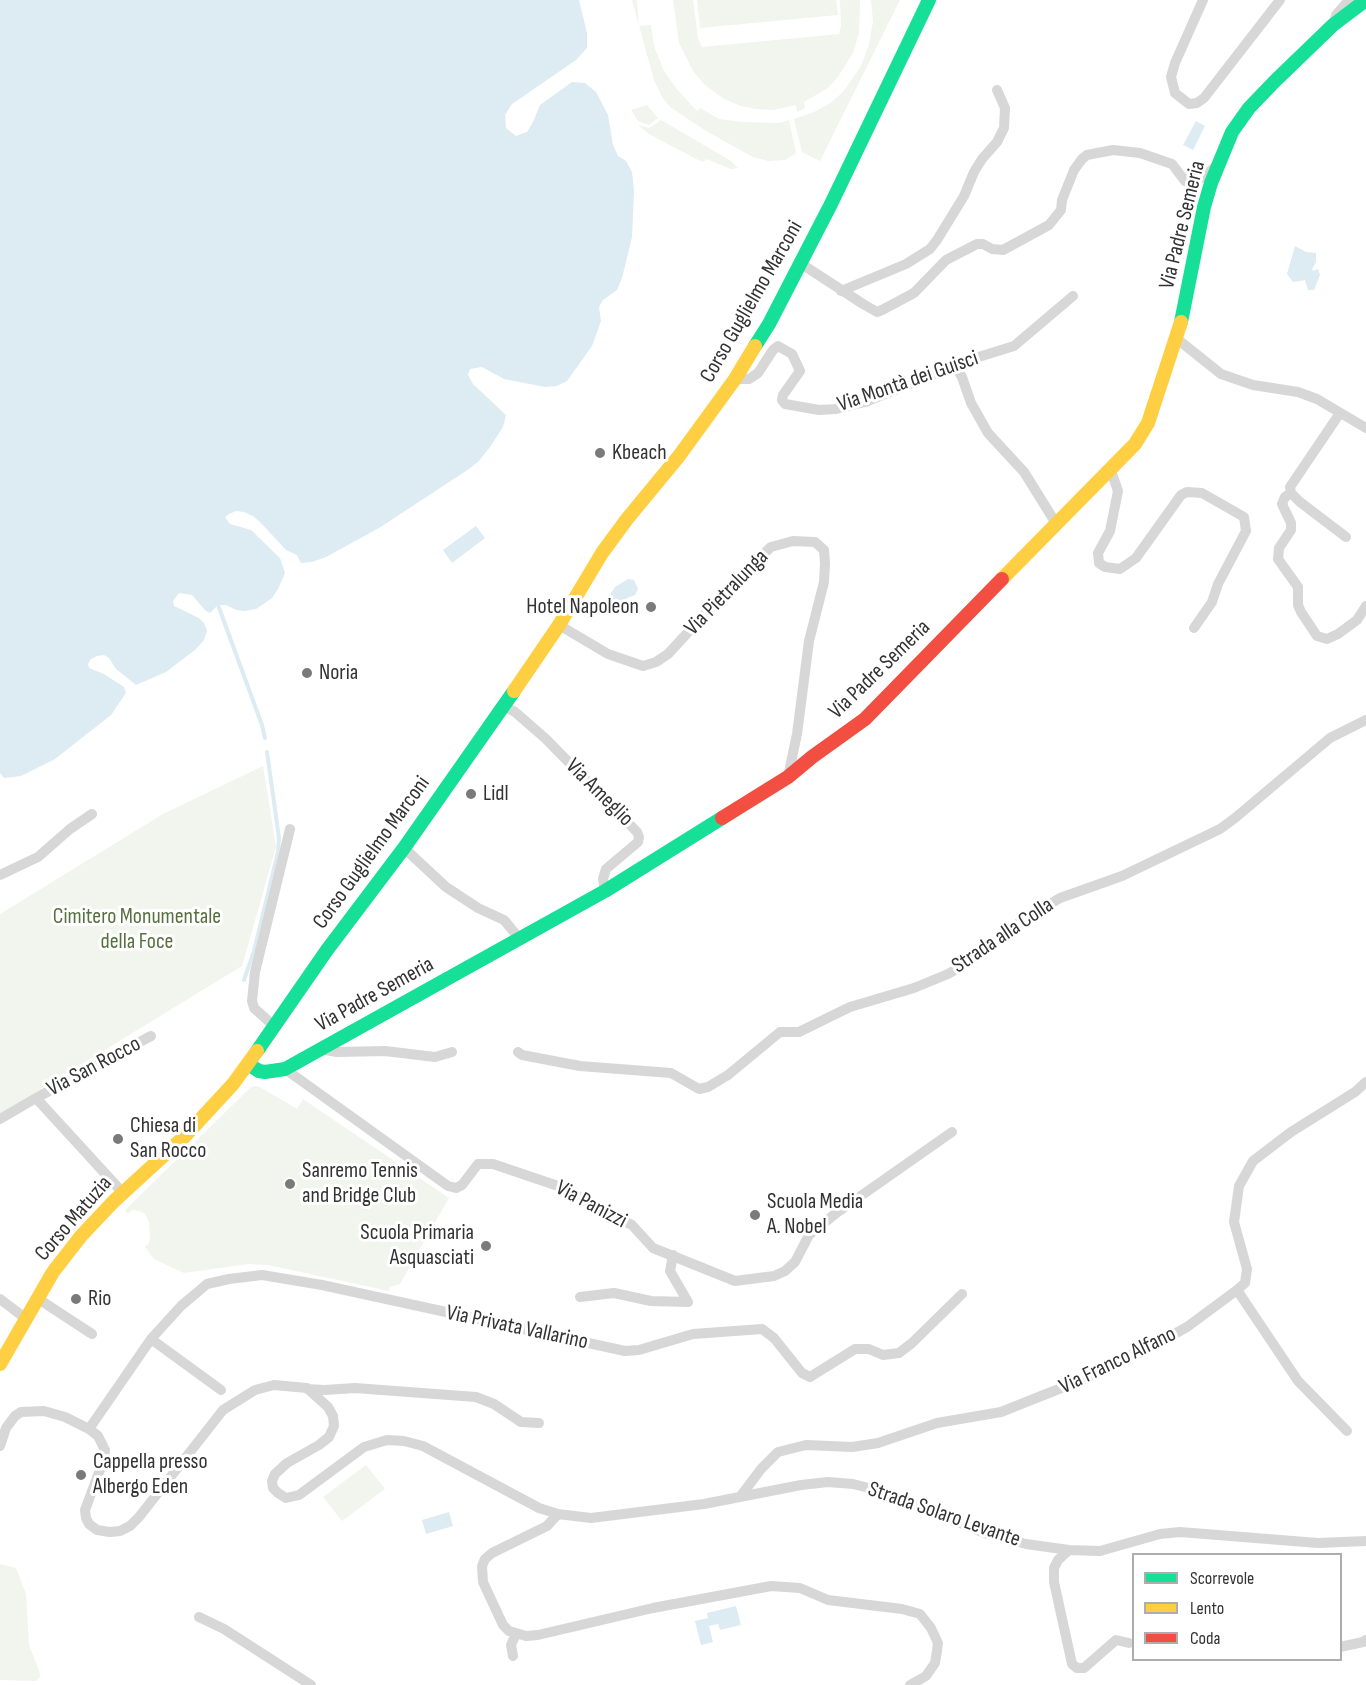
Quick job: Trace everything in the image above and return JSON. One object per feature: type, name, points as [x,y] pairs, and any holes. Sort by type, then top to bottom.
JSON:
[{"type":"main road","name":"Corso Guglielmo Marconi","points":[[248,1064],[327,950],[404,848],[504,706],[559,626],[602,553],[679,456],[735,379],[768,324],[831,204],[929,0]]},
{"type":"main road","name":"Via Padre Semeria","points":[[248,1064],[265,1072],[285,1069],[605,891],[788,777],[865,719],[1135,444],[1148,423],[1176,338],[1204,207],[1232,132],[1249,108],[1333,25],[1366,0]]},
{"type":"main road","name":"Corso Matuzia","points":[[0,1365],[53,1272],[81,1236],[123,1193],[185,1136],[233,1084],[248,1064]]},
{"type":"street","points":[[1203,0],[1171,77],[1175,93],[1189,104],[1197,103],[1204,98],[1280,0]]},
{"type":"street","points":[[1333,25],[1336,15],[1349,0]]},
{"type":"street","points":[[841,291],[906,264],[930,249],[937,240],[964,196],[974,172],[997,142],[1004,128],[1005,108],[997,90]]},
{"type":"street","points":[[800,263],[877,312],[914,292],[946,260],[978,244],[1003,250],[1034,235],[1054,220],[1061,210],[1062,200],[1074,170],[1082,159],[1092,153],[1113,150],[1140,153],[1172,164],[1185,181],[1190,183],[1219,165]]},
{"type":"street","name":"Via Montà dei Guisci","points":[[735,379],[749,379],[758,373],[778,346],[792,354],[800,371],[783,395],[782,400],[785,404],[819,410],[836,409],[865,402],[969,360],[1014,346],[1073,296]]},
{"type":"street","points":[[1176,338],[1221,374],[1253,385],[1298,392],[1317,399],[1366,428]]},
{"type":"street","points":[[955,366],[988,433],[1024,472],[1057,525]]},
{"type":"street","points":[[1340,413],[1290,487],[1291,493],[1346,537]]},
{"type":"street","points":[[1111,471],[1118,491],[1110,531],[1098,553],[1099,563],[1105,567],[1120,569],[1136,558],[1175,502],[1187,492],[1202,493],[1245,517],[1246,531],[1218,584],[1212,602],[1194,628]]},
{"type":"street","points":[[1291,493],[1282,504],[1291,523],[1291,530],[1279,548],[1278,559],[1298,587],[1300,612],[1317,636],[1327,639],[1357,620],[1366,606]]},
{"type":"street","name":"Via Pietralunga","points":[[559,626],[608,654],[643,666],[656,662],[668,654],[737,579],[771,547],[793,541],[815,542],[824,550],[824,582],[809,642],[797,734],[788,777]]},
{"type":"street","name":"Via Ameglio","points":[[504,706],[519,716],[637,832],[638,842],[606,868],[603,879],[605,891]]},
{"type":"street","name":"Strada alla Colla","points":[[518,1053],[580,1066],[671,1073],[699,1089],[708,1087],[728,1075],[780,1032],[799,1032],[850,1007],[914,988],[948,974],[980,954],[1020,922],[1060,898],[1122,876],[1220,828],[1330,738],[1366,720]]},
{"type":"street","points":[[0,875],[38,857],[70,829],[92,814]]},
{"type":"street","points":[[274,1026],[254,1008],[252,1001],[255,972],[290,829]]},
{"type":"street","points":[[404,848],[446,887],[477,908],[504,920],[519,938]]},
{"type":"street","name":"Via San Rocco","points":[[0,1119],[151,1035]]},
{"type":"street","points":[[320,1049],[337,1052],[385,1051],[435,1057],[452,1052]]},
{"type":"street","name":"Via Panizzi","points":[[285,1069],[448,1186],[456,1188],[462,1185],[478,1164],[493,1164],[567,1189],[632,1225],[653,1248],[735,1281],[747,1281],[780,1273],[795,1262],[809,1235],[952,1132]]},
{"type":"street","points":[[1347,1431],[1298,1381],[1237,1290],[1245,1282],[1247,1269],[1236,1230],[1236,1211],[1239,1186],[1253,1161],[1291,1132],[1355,1092],[1366,1082]]},
{"type":"street","name":"Via San Rocco","points":[[36,1098],[123,1193]]},
{"type":"street","points":[[580,1297],[614,1293],[651,1301],[688,1302],[670,1272],[673,1255]]},
{"type":"street","name":"Via Privata Vallarino","points":[[89,1428],[151,1339],[181,1306],[207,1284],[229,1279],[262,1275],[322,1285],[517,1329],[574,1339],[613,1350],[639,1350],[693,1334],[762,1329],[774,1338],[804,1375],[810,1377],[855,1349],[869,1349],[883,1355],[899,1353],[962,1294]]},
{"type":"street","name":"Via Franco Alfano","points":[[740,1497],[761,1469],[778,1452],[806,1445],[852,1447],[878,1443],[937,1423],[1017,1407],[1149,1348],[1187,1327],[1237,1290]]},
{"type":"street","points":[[37,1298],[92,1334]]},
{"type":"street","points":[[0,1299],[25,1318]]},
{"type":"street","points":[[151,1339],[221,1390]]},
{"type":"street","points":[[0,1446],[6,1428],[21,1412],[44,1411],[65,1417],[89,1428],[98,1437],[105,1450],[104,1460],[85,1510],[86,1518],[89,1524],[97,1530],[110,1532],[120,1531],[130,1526],[139,1517],[224,1410],[255,1390],[274,1385],[307,1389],[355,1388],[476,1397],[494,1404],[522,1422],[539,1423]]},
{"type":"street","name":"Strada Solaro Levante","points":[[307,1389],[328,1407],[333,1416],[334,1426],[329,1437],[287,1463],[275,1474],[272,1481],[273,1488],[286,1498],[299,1495],[364,1447],[387,1440],[404,1441],[423,1446],[539,1508],[558,1514],[591,1518],[704,1504],[828,1482],[854,1484],[885,1492],[984,1533],[1026,1544],[1069,1550],[1100,1551],[1160,1534],[1180,1532],[1299,1542],[1366,1541]]},
{"type":"street","points":[[558,1514],[547,1526],[492,1552],[482,1566],[483,1582],[492,1604],[503,1625],[509,1631],[516,1634],[538,1635],[653,1608],[771,1587],[800,1588],[828,1600],[902,1609],[920,1614],[931,1628],[938,1643],[937,1651],[935,1663],[926,1676],[910,1685]]},
{"type":"street","points":[[1069,1550],[1058,1560],[1054,1568],[1054,1582],[1072,1664],[1077,1668],[1084,1668],[1116,1640],[1130,1643]]},
{"type":"street","points":[[200,1617],[224,1629],[311,1685]]},
{"type":"street","points":[[513,1656],[512,1645],[516,1634]]},
{"type":"street","points":[[1342,1647],[1366,1640]]},
{"type":"green space","points":[[632,0],[637,0],[639,25]]},
{"type":"green space","points":[[673,0],[693,0],[698,38],[702,47],[839,34],[840,0],[860,0],[859,32],[854,51],[838,77],[828,88],[804,102],[805,108],[797,112],[796,105],[773,110],[756,109],[724,99],[705,85],[693,71],[679,43]]},
{"type":"green space","points":[[697,0],[836,0],[838,15],[700,28]]},
{"type":"green space","points":[[871,0],[900,0],[820,161],[802,152],[794,119],[829,104],[843,92],[861,66],[869,44],[873,22]]},
{"type":"green space","points":[[651,25],[654,46],[664,71],[694,108],[698,111],[700,108],[719,119],[742,122],[779,123],[789,120],[796,153],[785,160],[768,161],[753,157],[706,131],[670,107],[654,80],[639,26]]},
{"type":"green space","points":[[647,105],[658,118],[649,125],[638,121],[631,110]]},
{"type":"green space","points":[[661,120],[731,161],[738,168],[731,169],[706,159],[704,162],[696,159],[649,134],[638,125],[649,128]]},
{"type":"green space","name":"Cimitero Monumentale della Foce","points":[[263,766],[276,847],[242,966],[0,1114],[0,914],[163,814]]},
{"type":"green space","name":"Sanremo Tennis and Bridge Club","points":[[255,1086],[297,1109],[303,1099],[449,1198],[400,1284],[390,1287],[389,1291],[268,1265],[249,1264],[184,1273],[154,1259],[145,1247],[149,1243],[150,1236],[149,1222],[145,1214],[132,1210],[128,1214],[125,1210],[251,1087]]},
{"type":"green space","points":[[366,1465],[385,1489],[342,1521],[323,1497]]},
{"type":"green space","points":[[0,1564],[16,1568],[26,1594],[29,1645],[40,1677],[36,1681],[0,1680]]},
{"type":"shaded area","points":[[0,0],[579,0],[587,33],[587,48],[576,60],[512,104],[505,115],[506,128],[516,136],[527,132],[540,105],[572,82],[585,83],[596,92],[608,115],[613,145],[618,156],[626,161],[632,172],[634,191],[632,237],[622,278],[617,290],[603,300],[599,307],[601,321],[592,346],[567,381],[557,386],[545,387],[504,379],[482,367],[470,369],[468,375],[473,384],[506,415],[503,427],[490,447],[469,469],[379,528],[326,557],[301,563],[297,555],[286,550],[253,516],[236,511],[229,514],[225,517],[230,524],[251,530],[280,558],[285,573],[272,598],[256,609],[245,611],[218,605],[210,613],[192,595],[179,593],[173,601],[174,606],[199,618],[207,631],[204,640],[195,650],[166,672],[136,685],[116,669],[109,658],[104,655],[91,659],[88,664],[89,668],[104,674],[124,687],[126,693],[111,715],[55,759],[21,776],[4,778],[0,773]]},
{"type":"shaded area","points":[[1196,121],[1205,126],[1193,150],[1183,145]]},
{"type":"shaded area","points":[[1295,246],[1306,252],[1316,253],[1316,262],[1312,269],[1313,271],[1318,269],[1320,275],[1314,290],[1308,290],[1305,280],[1293,282],[1287,274]]},
{"type":"shaded area","points":[[476,526],[485,538],[452,563],[443,550]]},
{"type":"shaded area","points":[[628,579],[634,580],[638,589],[635,595],[627,598],[625,607],[620,611],[615,611],[609,607],[611,593],[615,587]]},
{"type":"shaded area","points":[[449,1512],[453,1526],[426,1534],[422,1520]]},
{"type":"shaded area","points":[[736,1606],[741,1625],[720,1630],[718,1624],[709,1626],[713,1642],[701,1645],[695,1621],[708,1618],[707,1613]]},
{"type":"waterway","points":[[218,605],[265,738]]},
{"type":"waterway","points":[[244,980],[254,951],[278,852],[279,838],[267,752]]},
{"type":"traffic: fast","points":[[755,346],[769,324],[831,204],[929,0]]},
{"type":"traffic: fast","points":[[1181,322],[1204,207],[1211,183],[1232,132],[1249,108],[1275,81],[1333,25],[1366,0]]},
{"type":"traffic: fast","points":[[257,1051],[514,691]]},
{"type":"traffic: fast","points":[[248,1064],[265,1072],[285,1069],[605,891],[722,818]]},
{"type":"traffic: slow","points":[[1002,579],[1135,444],[1148,423],[1181,322]]},
{"type":"traffic: slow","points":[[514,691],[559,625],[602,553],[679,456],[735,379],[755,346]]},
{"type":"traffic: slow","points":[[0,1364],[53,1272],[81,1236],[113,1202],[185,1136],[233,1084],[257,1051]]},
{"type":"traffic: jam","points":[[722,818],[788,777],[865,719],[1002,579]]},
{"type":"place","name":"Kbeach","points":[[600,453]]},
{"type":"place","name":"Hotel Napoleon","points":[[651,607]]},
{"type":"place","name":"Noria","points":[[307,673]]},
{"type":"place","name":"Lidl","points":[[471,794]]},
{"type":"place","name":"Chiesa di San Rocco","points":[[118,1139]]},
{"type":"place","name":"Sanremo Tennis and Bridge Club","points":[[290,1184]]},
{"type":"place","name":"Scuola Media A. Nobel","points":[[755,1215]]},
{"type":"place","name":"Scuola Primaria Asquasciati","points":[[486,1246]]},
{"type":"place","name":"Rio","points":[[76,1299]]},
{"type":"place","name":"Cappella presso Albergo Eden","points":[[81,1475]]}]
